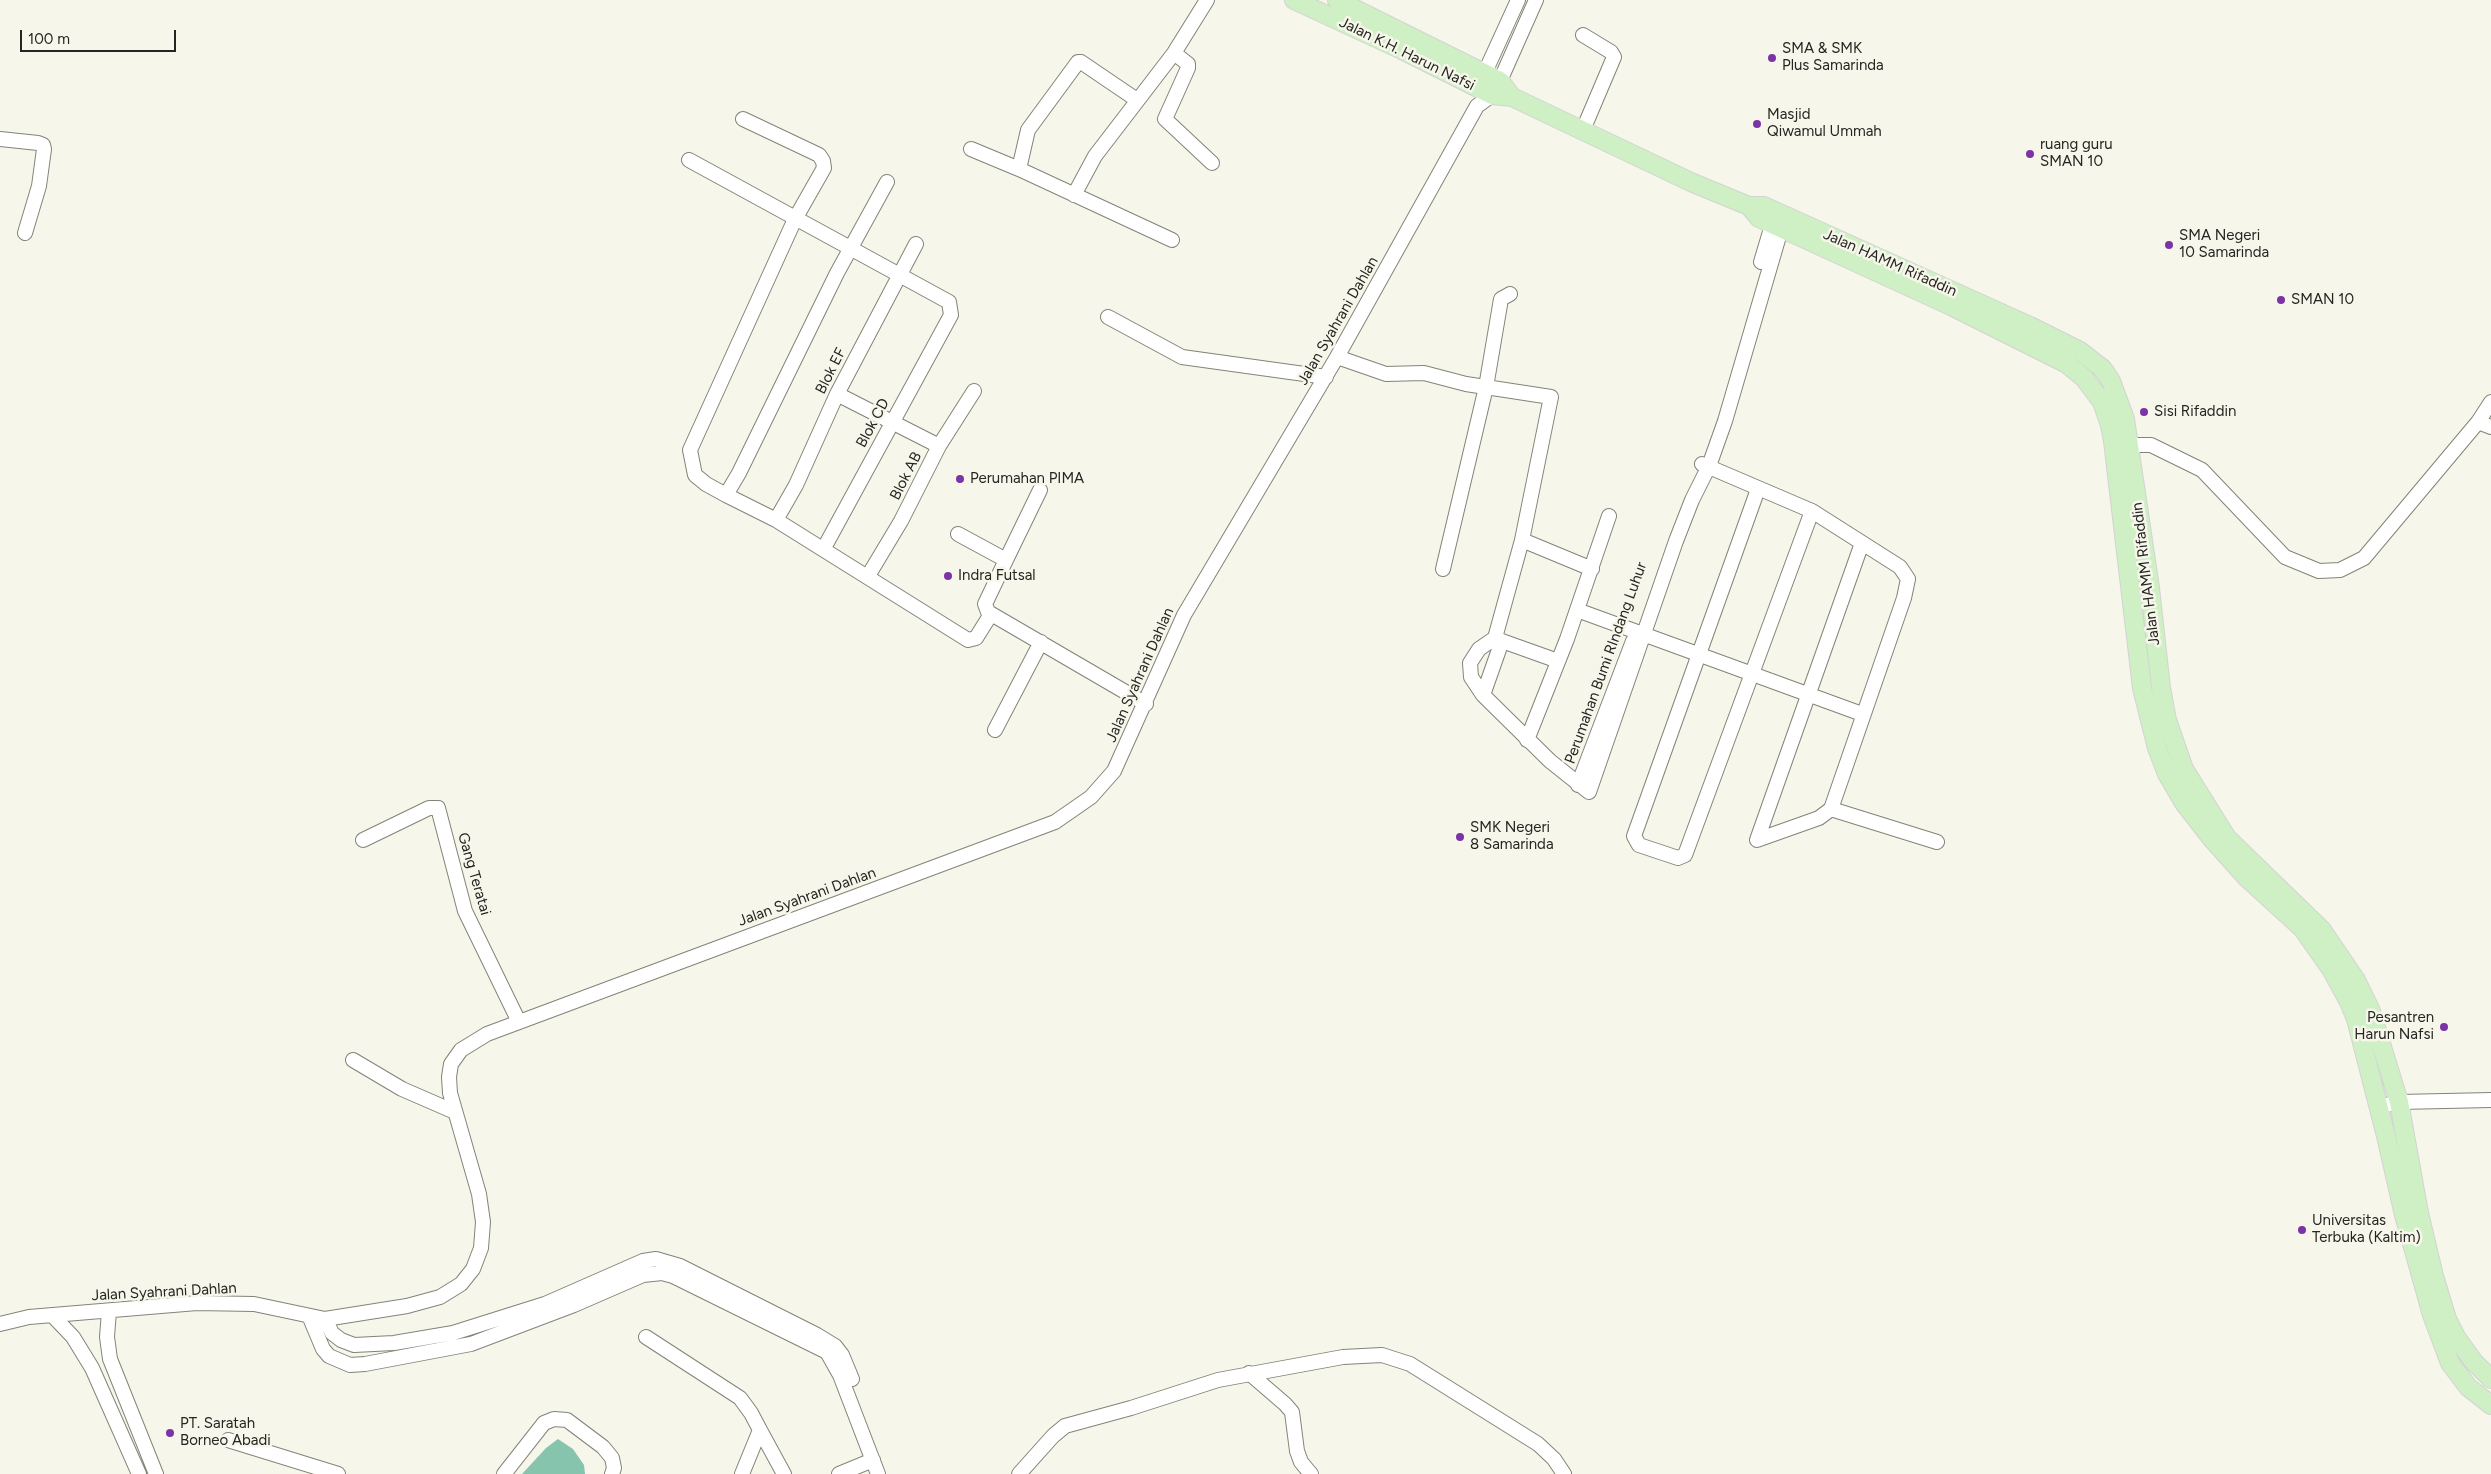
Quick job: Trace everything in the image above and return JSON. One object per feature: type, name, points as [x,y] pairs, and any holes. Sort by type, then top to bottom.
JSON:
[{"type":"main road","name":"Jalan K.H. Harun Nafsi","points":[[1294,0],[1402,50],[1488,85]]},
{"type":"main road","name":"Jalan K.H. Harun Nafsi","points":[[1337,0],[1488,85]]},
{"type":"main road","name":"Jalan HAMM Rifaddin","points":[[1488,85],[1693,183],[1749,206],[1764,206],[1778,220],[2067,364],[2084,378],[2102,402],[2110,425],[2137,645],[2147,710],[2167,774],[2184,803],[2212,839],[2246,876],[2302,928],[2331,969],[2356,1019],[2404,1215],[2432,1315],[2450,1363],[2468,1387],[2491,1405]]},
{"type":"main road","name":"Jalan HAMM Rifaddin","points":[[1778,220],[2030,326],[2080,351],[2103,369],[2111,381],[2125,420],[2150,588],[2154,643],[2167,720],[2184,769],[2227,838],[2322,930],[2356,980],[2371,1011],[2399,1102],[2419,1213],[2434,1276],[2447,1319],[2456,1338],[2474,1362],[2491,1379]]},
{"type":"main road","points":[[2137,645],[2154,643]]},
{"type":"street","points":[[1074,195],[1095,156],[1174,53],[1207,0]]},
{"type":"street","points":[[1488,85],[1518,0]]},
{"type":"street","points":[[1488,85],[1536,0]]},
{"type":"street","points":[[1583,130],[1614,57],[1611,52],[1584,35]]},
{"type":"street","points":[[1174,53],[1188,64],[1188,68],[1164,119],[1212,163]]},
{"type":"street","points":[[1019,168],[1028,130],[1078,62],[1081,62],[1137,100]]},
{"type":"street","name":"Jalan Syahrani Dahlan","points":[[0,1324],[29,1317],[197,1303],[254,1304],[310,1318],[325,1319],[407,1306],[440,1297],[461,1284],[473,1269],[481,1248],[483,1222],[479,1194],[450,1093],[449,1077],[451,1064],[461,1050],[488,1034],[519,1022],[1055,822],[1090,797],[1114,771],[1146,704],[1184,615],[1326,377],[1341,359],[1488,85]]},
{"type":"street","points":[[742,119],[820,155],[824,168],[795,219],[690,450],[695,475],[706,484],[776,520],[824,548],[968,640],[976,638],[991,614]]},
{"type":"street","points":[[0,139],[38,143],[44,149],[39,186],[25,233]]},
{"type":"street","points":[[971,149],[1019,168],[1172,240]]},
{"type":"street","points":[[689,160],[900,275]]},
{"type":"street","points":[[726,495],[739,473],[851,248],[887,182]]},
{"type":"street","name":"Perumahan Bumi RIndang Luhur","points":[[1499,640],[1478,649],[1470,663],[1471,677],[1483,695],[1527,740],[1583,789],[1640,635],[1681,507],[1705,465],[1725,421],[1778,220]]},
{"type":"street","name":"Blok EF","points":[[776,520],[796,485],[837,394],[916,244]]},
{"type":"street","name":"Blok CD","points":[[824,548],[951,315],[951,308],[946,299],[900,275]]},
{"type":"street","points":[[1444,569],[1486,387],[1501,298],[1510,294]]},
{"type":"street","points":[[1108,317],[1182,357],[1326,377]]},
{"type":"street","points":[[1341,359],[1386,374],[1424,373],[1486,387],[1549,396],[1552,399],[1499,640],[1483,695]]},
{"type":"street","name":"Blok AB","points":[[868,576],[901,521],[939,446],[974,391]]},
{"type":"street","points":[[837,394],[939,446]]},
{"type":"street","points":[[2129,445],[2151,444],[2202,470],[2285,557],[2319,571],[2340,570],[2364,558],[2478,422],[2491,402]]},
{"type":"street","points":[[2478,422],[2491,427]]},
{"type":"street","points":[[1705,465],[1812,511],[1862,543],[1900,568],[1906,575],[1908,583],[1831,809],[1819,818],[1756,840],[1862,543]]},
{"type":"street","points":[[1758,489],[1634,836],[1639,845],[1678,858],[1685,855],[1812,511]]},
{"type":"street","points":[[1040,490],[985,604],[986,609],[991,614],[1146,704]]},
{"type":"street","points":[[1527,740],[1577,610],[1609,516]]},
{"type":"street","points":[[958,534],[1006,560]]},
{"type":"street","points":[[1522,540],[1592,569]]},
{"type":"street","points":[[1577,610],[1640,635],[1698,654],[1862,714]]},
{"type":"street","points":[[1499,640],[1558,661]]},
{"type":"street","points":[[995,730],[1041,642]]},
{"type":"street","name":"Gang Teratai","points":[[363,840],[429,808],[438,808],[465,911],[519,1022]]},
{"type":"street","points":[[1831,809],[1937,842]]},
{"type":"street","points":[[353,1060],[402,1089],[455,1112]]},
{"type":"street","points":[[2378,1107],[2399,1102],[2491,1100]]},
{"type":"street","points":[[325,1319],[332,1333],[341,1340],[354,1344],[394,1343],[468,1330],[545,1304],[643,1261],[665,1261],[680,1266],[817,1334],[835,1346],[842,1355],[888,1474]]},
{"type":"street","points":[[310,1318],[323,1349],[329,1356],[350,1365],[471,1344],[574,1305],[642,1275],[662,1273],[673,1276],[827,1352],[840,1375],[878,1474]]},
{"type":"street","points":[[109,1311],[107,1338],[110,1359],[156,1474]]},
{"type":"street","points":[[52,1315],[73,1337],[92,1368],[139,1474]]},
{"type":"street","points":[[646,1337],[740,1398],[752,1413],[784,1474]]},
{"type":"street","points":[[378,1344],[381,1360]]},
{"type":"street","points":[[1020,1474],[1053,1436],[1065,1426],[1131,1408],[1218,1380],[1249,1373],[1343,1357],[1382,1355],[1410,1364],[1538,1444],[1554,1459],[1564,1474]]},
{"type":"street","points":[[92,1368],[110,1359]]},
{"type":"street","points":[[1249,1373],[1292,1412],[1297,1451],[1301,1462],[1311,1474]]},
{"type":"street","points":[[504,1474],[544,1423],[554,1419],[567,1420],[603,1447],[612,1458],[614,1468],[612,1474]]},
{"type":"street","points":[[742,1474],[760,1430]]},
{"type":"street","points":[[228,1440],[338,1474]]},
{"type":"street","points":[[839,1474],[873,1460]]},
{"type":"shaded area","points":[[558,1439],[573,1449],[584,1465],[585,1474],[522,1474],[546,1448]]},
{"type":"place","name":"SMA & SMK Plus Samarinda","points":[[1772,58]]},
{"type":"place","name":"Masjid Qiwamul Ummah","points":[[1757,124]]},
{"type":"place","name":"ruang guru SMAN 10","points":[[2030,154]]},
{"type":"place","name":"SMA Negeri 10 Samarinda","points":[[2169,245]]},
{"type":"place","name":"SMAN 10","points":[[2281,300]]},
{"type":"place","name":"Sisi Rifaddin","points":[[2144,412]]},
{"type":"place","name":"Perumahan PIMA","points":[[960,479]]},
{"type":"place","name":"Indra Futsal","points":[[948,576]]},
{"type":"place","name":"SMK Negeri 8 Samarinda","points":[[1460,837]]},
{"type":"place","name":"Pesantren Harun Nafsi","points":[[2444,1027]]},
{"type":"place","name":"Universitas Terbuka (Kaltim)","points":[[2302,1230]]},
{"type":"place","name":"PT. Saratah Borneo Abadi","points":[[170,1433]]}]
